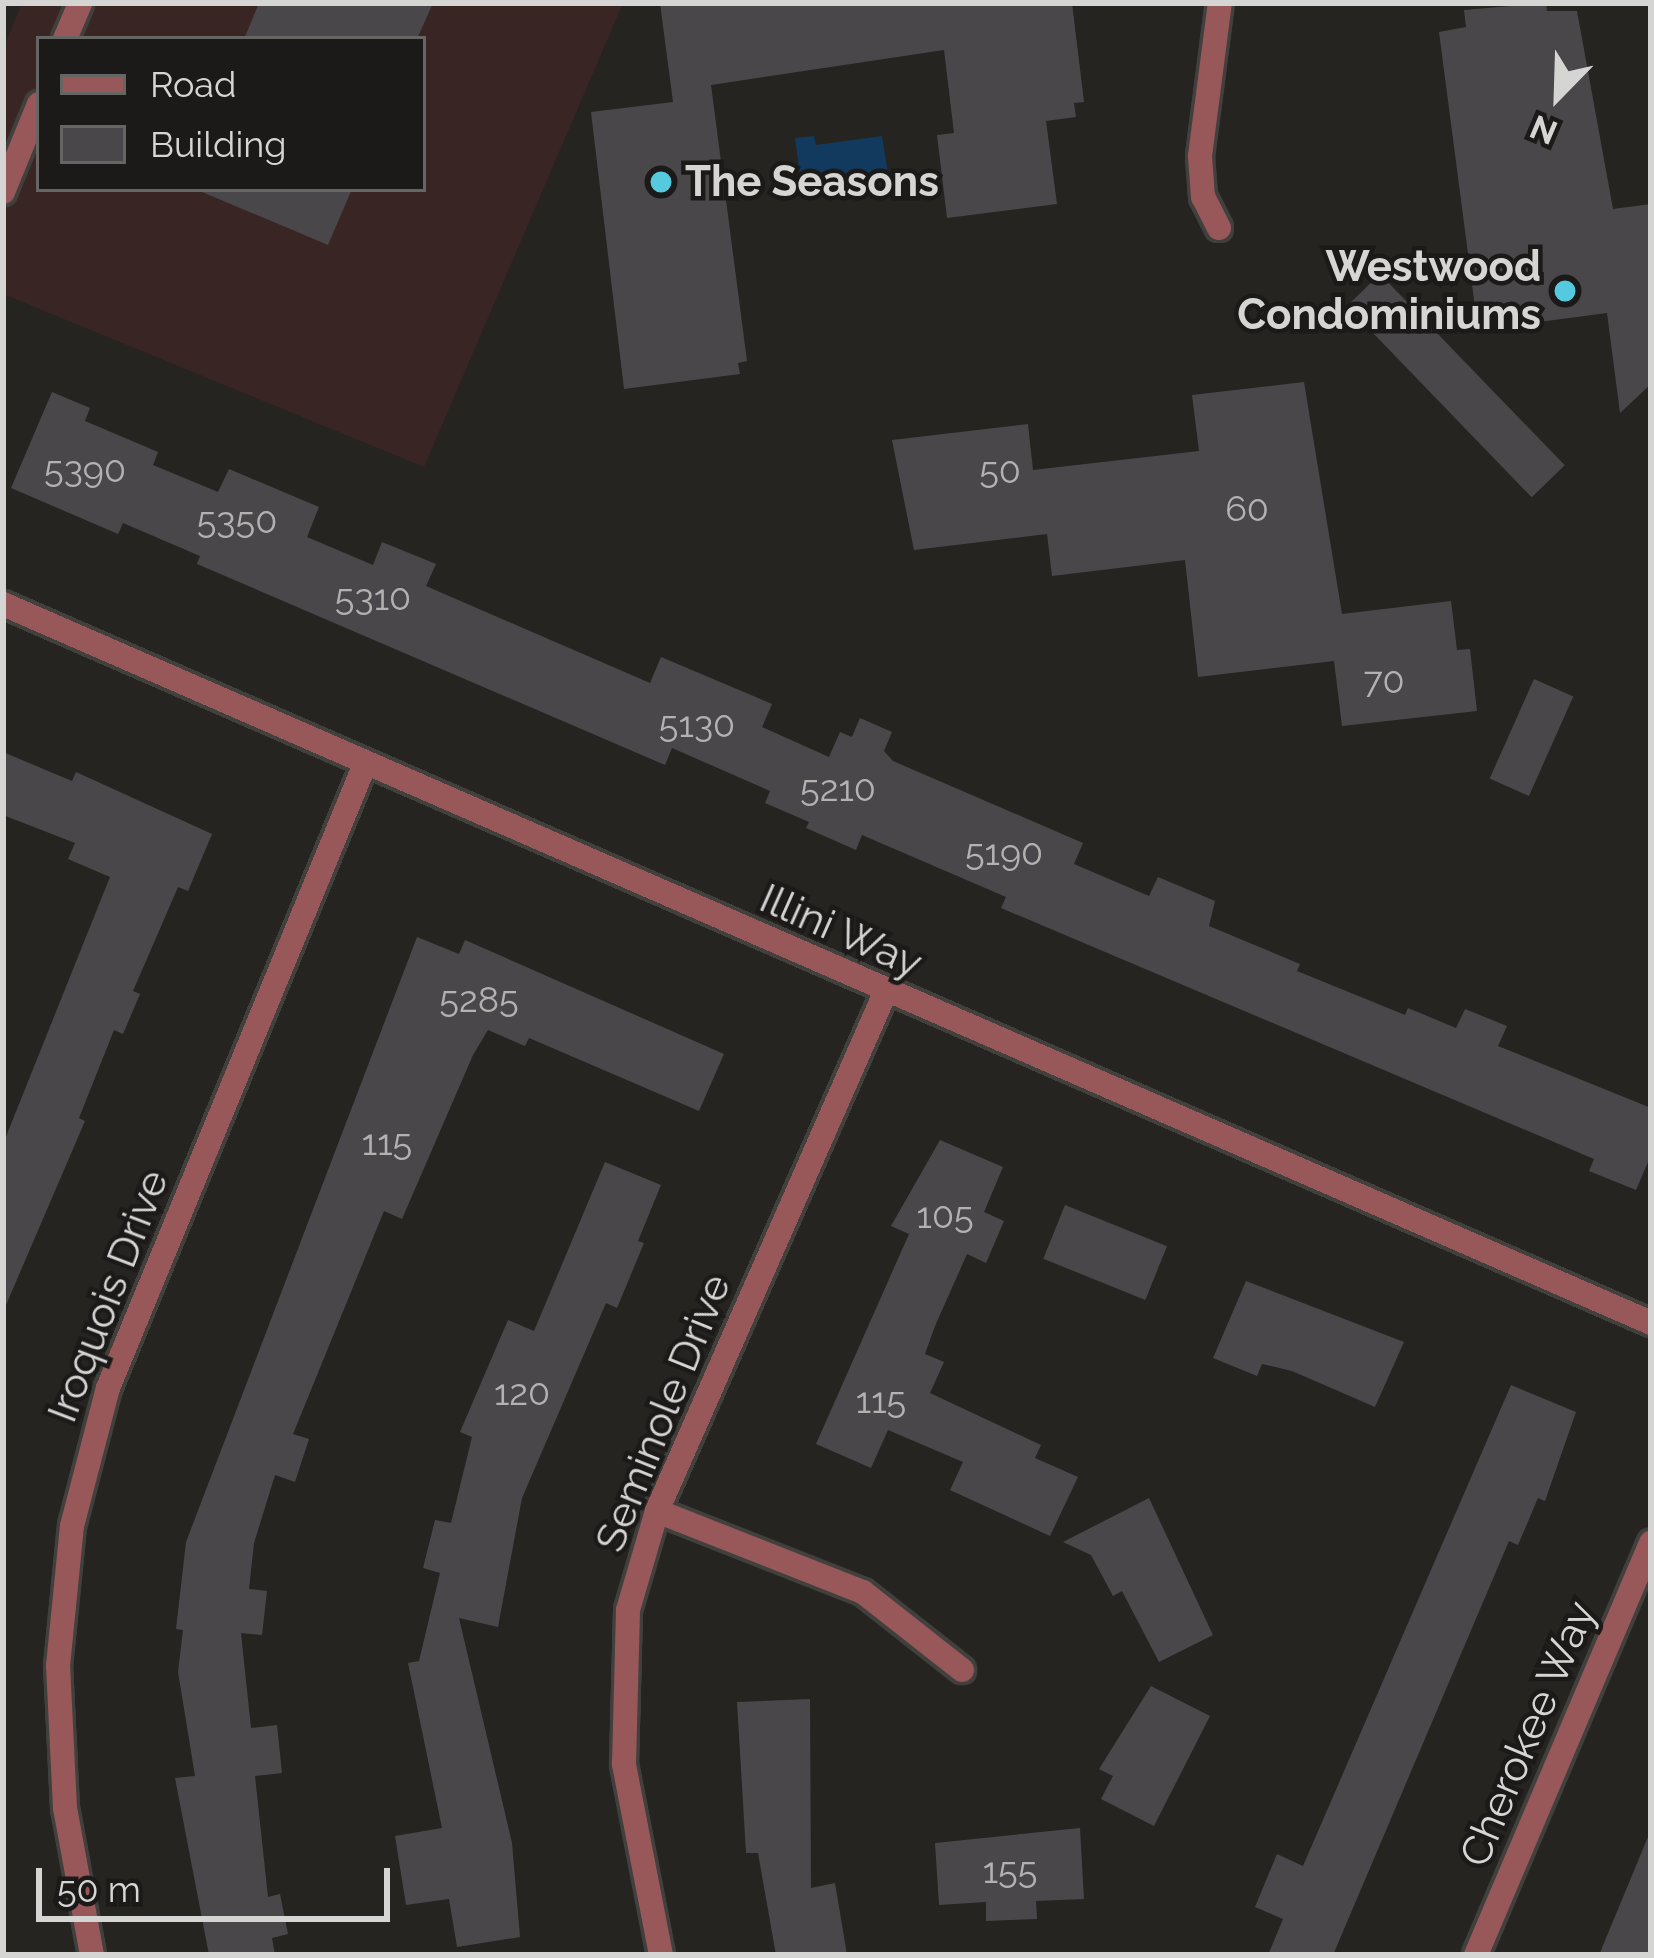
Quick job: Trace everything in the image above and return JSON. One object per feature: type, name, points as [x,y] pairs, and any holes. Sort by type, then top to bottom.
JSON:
[{"type":"street","points":[[66,36],[80,3]]},
{"type":"street","points":[[1219,228],[1203,197],[1200,156],[1220,3]]},
{"type":"street","points":[[3,192],[36,111]]},
{"type":"street","name":"Illini Way","points":[[3,604],[885,993],[1651,1323]]},
{"type":"street","name":"Iroquois Drive","points":[[92,1955],[65,1808],[59,1690],[72,1526],[108,1388],[364,764]]},
{"type":"street","name":"Seminole Drive","points":[[661,1955],[620,1713],[628,1610],[657,1511],[885,993]]},
{"type":"street","points":[[657,1511],[863,1592],[962,1670]]},
{"type":"street","name":"Cherokee Way","points":[[1477,1955],[1651,1543]]},
{"type":"shaded area","points":[[22,3],[623,3],[424,467],[3,294],[3,49]]},
{"type":"water","points":[[814,136],[816,145],[882,136],[889,180],[802,191],[795,138]]},
{"type":"building","points":[[259,3],[433,3],[418,36],[245,36]]},
{"type":"building","name":"The Seasons","points":[[660,3],[1072,3],[1084,102],[1074,103],[1076,117],[1046,121],[1057,204],[947,218],[937,135],[954,133],[944,50],[711,85],[747,361],[738,363],[740,374],[624,389],[591,112],[673,102]]},
{"type":"building","name":"Westwood Condominiums","points":[[1546,3],[1547,11],[1577,11],[1613,209],[1651,204],[1651,384],[1620,413],[1607,313],[1478,330],[1439,32],[1466,27],[1464,10]]},
{"type":"building","points":[[202,192],[351,192],[328,245]]},
{"type":"building","points":[[1380,274],[1565,465],[1532,497],[1347,306]]},
{"type":"building","points":[[1304,382],[1342,614],[1451,601],[1457,650],[1470,649],[1477,711],[1342,726],[1334,661],[1198,677],[1185,560],[1052,576],[1047,534],[914,550],[892,440],[1028,424],[1033,470],[1199,451],[1192,395]]},
{"type":"building","points":[[52,392],[90,408],[85,421],[158,452],[153,465],[218,492],[229,469],[319,507],[307,537],[373,565],[382,542],[436,564],[426,586],[650,683],[661,657],[772,704],[762,727],[829,757],[840,732],[852,737],[860,718],[892,732],[884,751],[893,761],[1083,843],[1074,864],[1149,896],[1158,877],[1215,901],[1209,926],[1300,964],[1297,971],[1405,1015],[1408,1008],[1456,1028],[1465,1009],[1507,1026],[1498,1046],[1651,1108],[1651,1155],[1636,1190],[1589,1171],[1594,1159],[1001,908],[1006,897],[862,835],[856,850],[806,828],[809,822],[765,803],[770,791],[672,748],[665,765],[197,564],[200,556],[123,523],[118,534],[11,488]]},
{"type":"building","points":[[1534,679],[1573,696],[1529,796],[1490,779]]},
{"type":"building","points":[[3,752],[72,781],[76,772],[212,834],[188,891],[178,887],[133,991],[140,994],[123,1034],[114,1030],[79,1118],[85,1121],[3,1312],[3,1144],[110,877],[68,859],[75,843],[3,815]]},
{"type":"building","points":[[417,937],[459,954],[465,940],[724,1054],[699,1111],[529,1038],[525,1046],[488,1030],[473,1055],[402,1219],[384,1211],[293,1434],[309,1439],[295,1482],[275,1475],[254,1543],[249,1589],[267,1591],[262,1635],[241,1633],[251,1728],[277,1725],[282,1773],[255,1776],[268,1897],[280,1894],[288,1934],[272,1938],[275,1955],[209,1955],[175,1778],[195,1776],[178,1672],[183,1630],[176,1629],[186,1542]]},
{"type":"building","points":[[940,1140],[1003,1167],[984,1212],[1004,1221],[986,1263],[967,1254],[935,1326],[925,1354],[944,1362],[930,1393],[1041,1445],[1035,1458],[1078,1477],[1050,1536],[950,1490],[963,1462],[888,1430],[871,1468],[816,1444],[909,1234],[891,1226]]},
{"type":"building","points":[[605,1162],[661,1185],[638,1241],[644,1243],[617,1308],[606,1303],[522,1498],[498,1627],[459,1618],[512,1843],[520,1937],[457,1947],[449,1899],[406,1905],[395,1836],[442,1828],[408,1663],[419,1661],[440,1573],[423,1568],[435,1520],[451,1523],[472,1437],[460,1432],[508,1320],[534,1331]]},
{"type":"building","points":[[1065,1205],[1167,1246],[1145,1300],[1043,1259]]},
{"type":"building","points":[[1246,1281],[1404,1342],[1375,1407],[1292,1371],[1262,1364],[1257,1376],[1213,1358]]},
{"type":"building","points":[[1511,1385],[1576,1412],[1545,1501],[1538,1498],[1518,1545],[1509,1541],[1333,1955],[1268,1955],[1283,1919],[1255,1907],[1277,1854],[1303,1866]]},
{"type":"building","points":[[1149,1498],[1213,1635],[1159,1662],[1122,1591],[1113,1596],[1091,1555],[1063,1542]]},
{"type":"building","points":[[1151,1686],[1210,1716],[1154,1826],[1101,1799],[1113,1776],[1099,1769]]},
{"type":"building","points":[[810,1699],[811,1888],[835,1883],[847,1955],[776,1955],[758,1853],[746,1853],[737,1702]]},
{"type":"building","points":[[1080,1828],[1084,1899],[1036,1901],[1037,1919],[986,1921],[986,1902],[939,1905],[935,1843]]},
{"type":"building","points":[[1650,1832],[1651,1955],[1599,1955]]},
{"type":"place","name":"The Seasons","points":[[661,182]]},
{"type":"place","name":"Westwood Condominiums","points":[[1565,291]]}]
